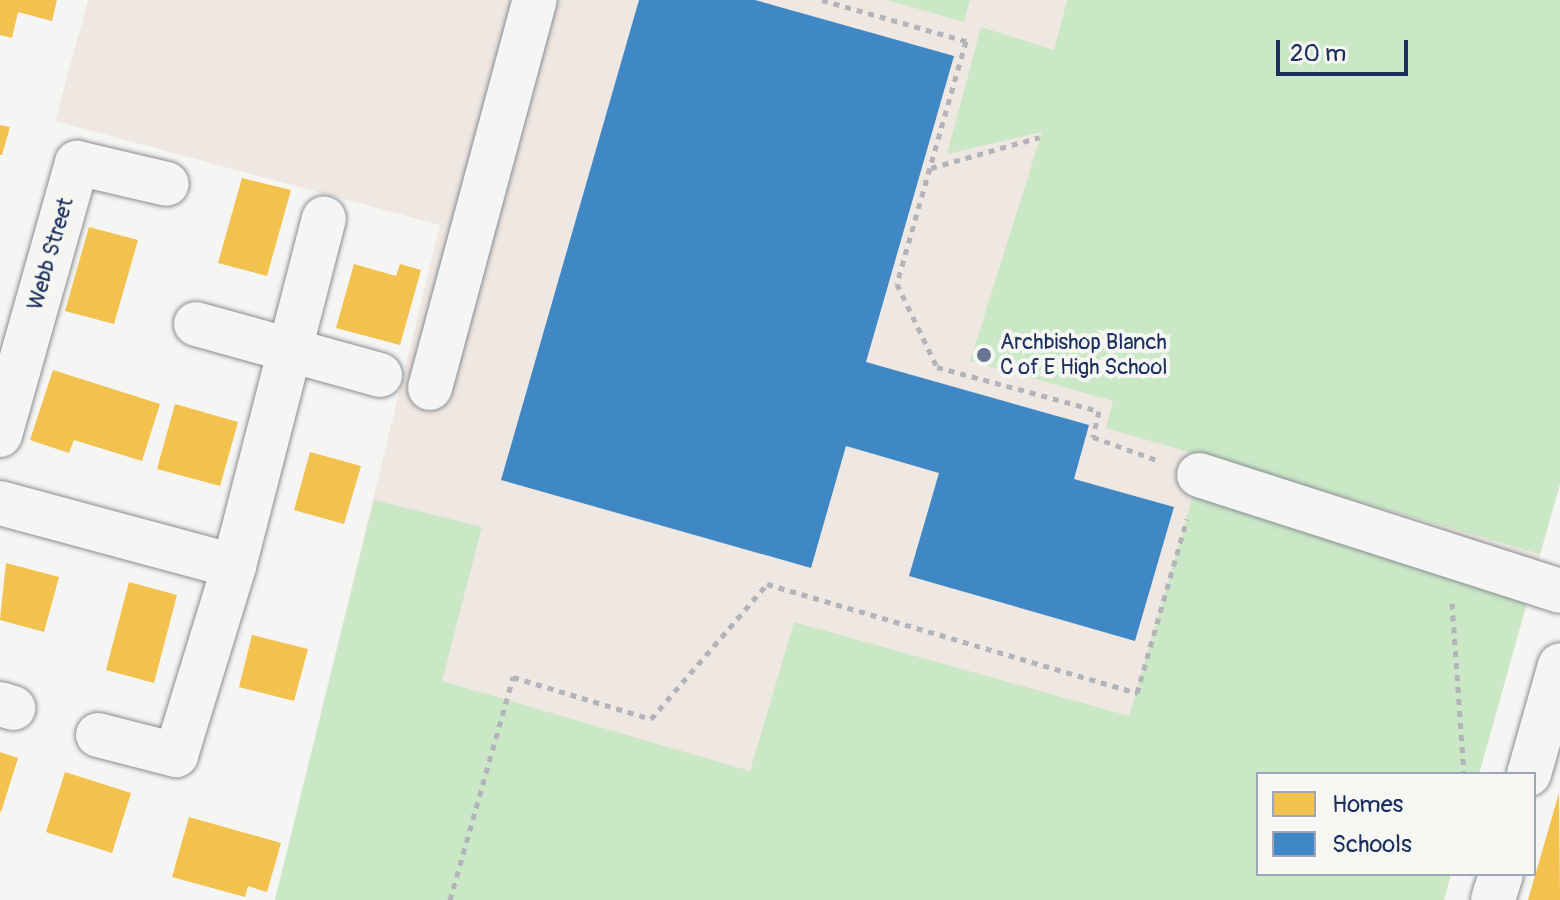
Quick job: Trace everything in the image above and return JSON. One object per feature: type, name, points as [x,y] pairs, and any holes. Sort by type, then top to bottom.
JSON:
[{"type":"street","points":[[430,388],[535,0]]},
{"type":"street","name":"Webb Street","points":[[1,429],[77,163],[167,184]]},
{"type":"street","points":[[98,735],[176,755],[234,566],[324,218]]},
{"type":"street","points":[[196,324],[380,375]]},
{"type":"street","points":[[1199,475],[1560,591]]},
{"type":"street","points":[[0,503],[234,566]]},
{"type":"street","points":[[1530,772],[1560,665]]},
{"type":"street","points":[[1493,900],[1500,876]]},
{"type":"path","points":[[450,900],[513,677],[651,719],[767,584],[1137,693],[1199,475],[1093,437],[1099,411],[937,367],[897,284],[966,41],[822,0]]},
{"type":"path","points":[[930,168],[1040,137]]},
{"type":"path","points":[[1449,556],[1464,772]]},
{"type":"shaded area","name":"Archbishop Blanch C of E High School","points":[[88,0],[1560,0],[1560,484],[1480,772],[1256,772],[1256,876],[1450,876],[1444,900],[275,900],[440,225],[55,121]]},
{"type":"green space","points":[[887,0],[970,0],[964,22]]},
{"type":"green space","points":[[1067,0],[1560,0],[1560,484],[1540,554],[1106,428],[1113,401],[970,361],[1042,132],[947,154],[981,27],[1054,50]]},
{"type":"green space","points":[[1199,475],[1452,580],[1528,599],[1480,772],[1256,772],[1256,876],[1450,876],[1444,900],[275,900],[374,500],[482,527],[442,681],[750,771],[794,622],[1129,716]]},
{"type":"building: Homes","points":[[0,0],[57,0],[52,21],[18,12],[12,38],[0,35]]},
{"type":"building: Homes","points":[[0,125],[10,127],[2,155],[0,155]]},
{"type":"building: Homes","points":[[242,178],[291,190],[267,276],[218,263]]},
{"type":"building: Homes","points":[[89,227],[138,240],[114,324],[65,311]]},
{"type":"building: Homes","points":[[354,264],[396,276],[400,264],[421,270],[400,345],[336,328]]},
{"type":"building: Homes","points":[[53,370],[160,404],[142,461],[74,440],[69,453],[30,440]]},
{"type":"building: Homes","points":[[175,404],[238,422],[220,486],[157,469]]},
{"type":"building: Homes","points":[[310,452],[361,466],[344,524],[294,510]]},
{"type":"building: Homes","points":[[6,563],[59,577],[44,632],[0,620]]},
{"type":"building: Homes","points":[[129,582],[177,595],[154,683],[106,670]]},
{"type":"building: Homes","points":[[252,635],[308,649],[294,701],[239,687]]},
{"type":"building: Homes","points":[[0,752],[18,758],[1,812],[0,812]]},
{"type":"building: Homes","points":[[65,772],[131,793],[112,853],[46,832]]},
{"type":"building: Homes","points":[[1559,793],[1560,900],[1528,900]]},
{"type":"building: Homes","points":[[189,817],[281,843],[267,892],[248,886],[245,897],[172,877]]},
{"type":"building: Schools","points":[[639,0],[755,0],[954,56],[866,362],[1089,425],[1074,479],[1174,507],[1135,641],[909,576],[939,473],[846,446],[811,568],[501,480]]},
{"type":"place","name":"Archbishop Blanch C of E High School","points":[[984,355]]}]
